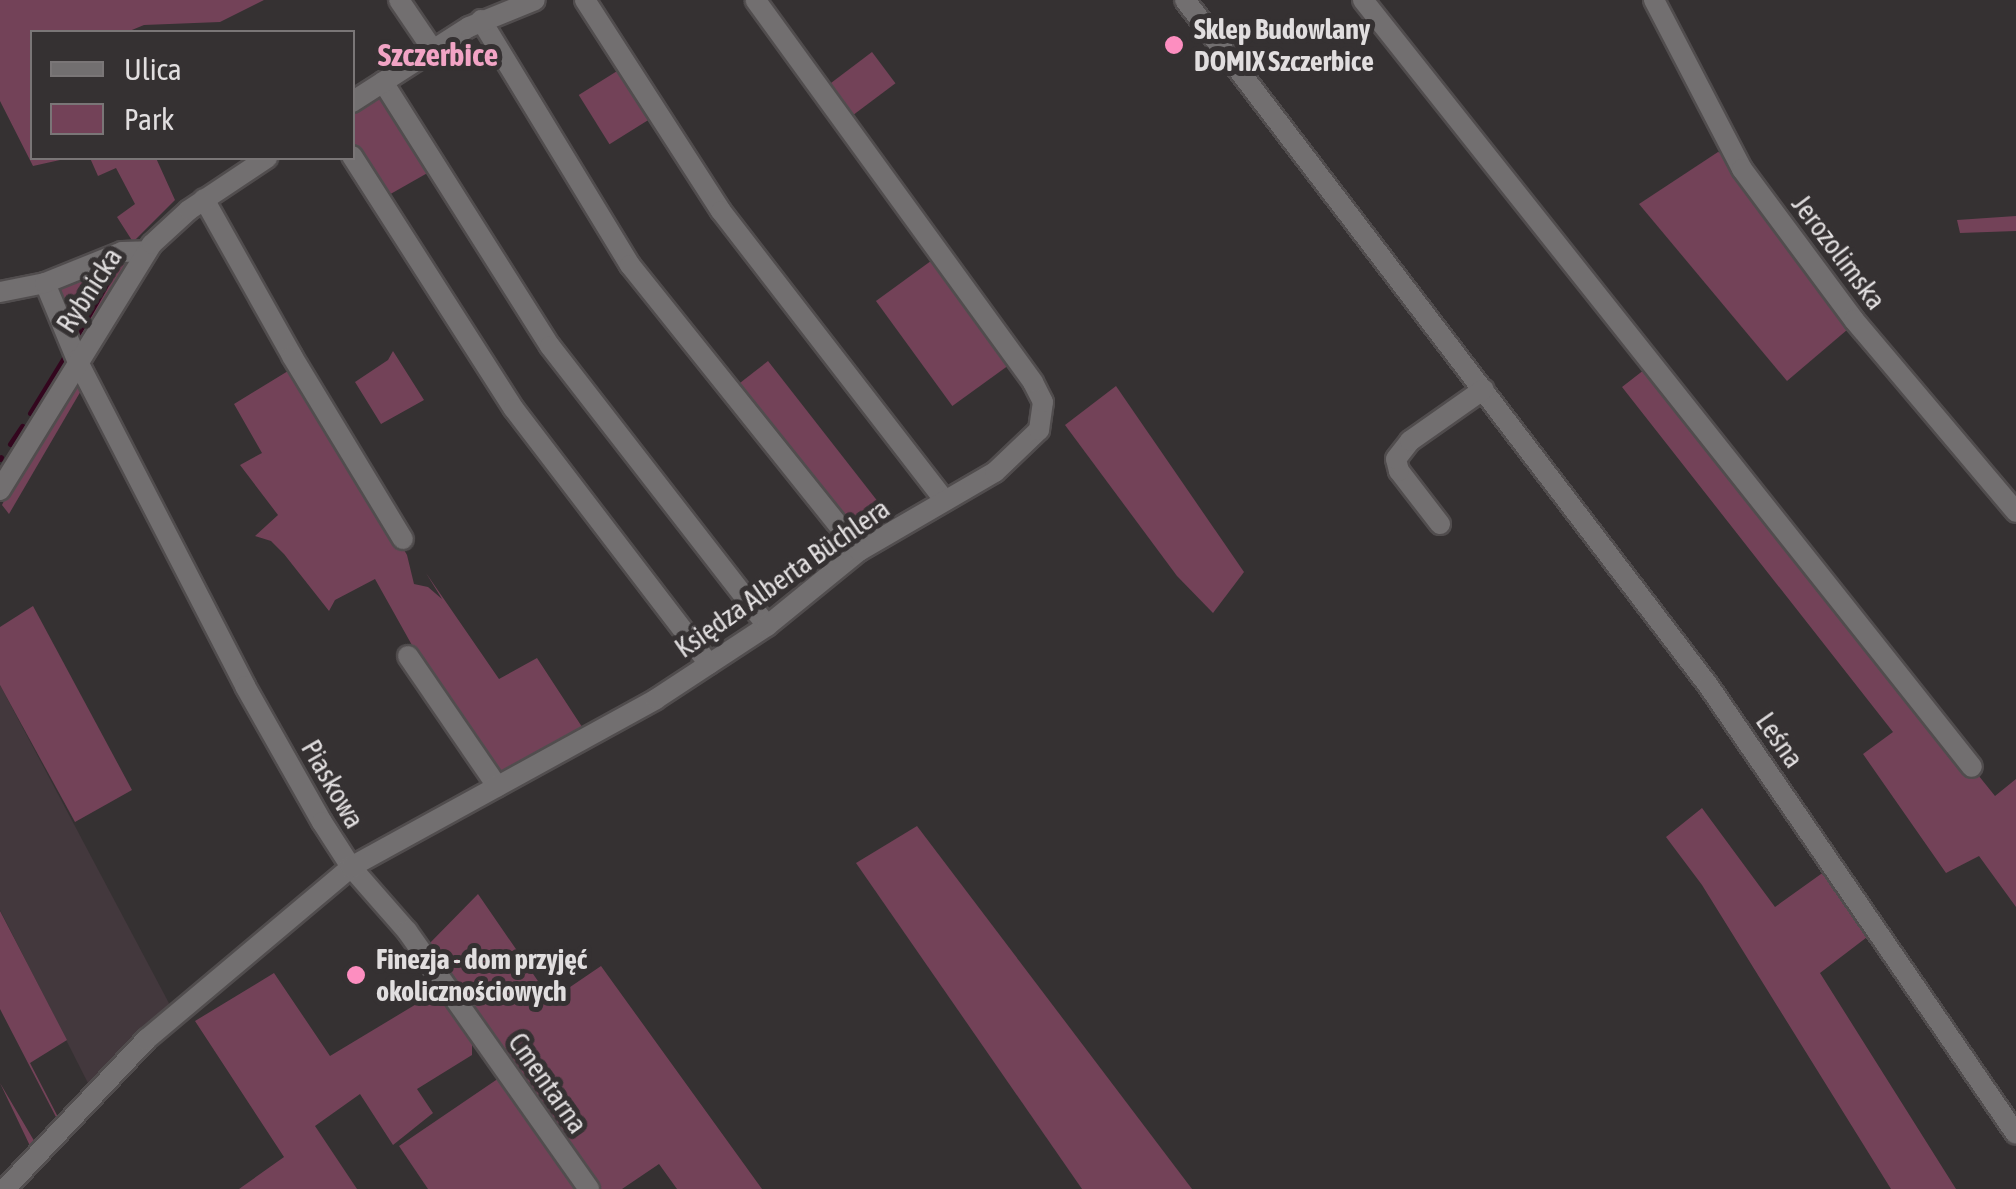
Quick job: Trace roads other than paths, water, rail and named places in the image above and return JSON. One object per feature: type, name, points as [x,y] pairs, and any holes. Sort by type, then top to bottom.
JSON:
[{"type":"street","points":[[399,0],[433,50]]},
{"type":"street","points":[[355,100],[481,20],[535,0]]},
{"type":"street","points":[[586,0],[721,211],[946,500]]},
{"type":"street","name":"Księdza Alberta Büchlera","points":[[351,867],[620,721],[709,664],[767,626],[860,551],[995,472],[1028,444],[1043,417],[1040,395],[755,0]]},
{"type":"street","name":"Leśna","points":[[1184,0],[1719,700],[2016,1134]]},
{"type":"street","points":[[1363,0],[1972,768]]},
{"type":"street","name":"Jerozolimska","points":[[1654,0],[1742,169],[1854,320],[2016,512]]},
{"type":"street","points":[[481,20],[630,265],[860,551]]},
{"type":"street","points":[[383,82],[550,346],[767,626]]},
{"type":"street","name":"Rybnicka","points":[[0,490],[147,251],[204,199],[265,160]]},
{"type":"street","points":[[355,160],[507,399],[709,664]]},
{"type":"street","points":[[204,199],[292,356],[403,538]]},
{"type":"street","points":[[0,292],[45,283],[122,252],[147,251]]},
{"type":"street","name":"Piaskowa","points":[[6,1189],[146,1040],[351,867],[252,699],[77,360],[45,283]]},
{"type":"street","points":[[1440,524],[1399,470],[1396,459],[1410,441],[1484,389]]},
{"type":"street","points":[[408,656],[498,786]]},
{"type":"street","name":"Cmentarna","points":[[351,867],[407,931],[589,1189]]},
{"type":"waterway","points":[[78,334],[116,267]]},
{"type":"waterway","points":[[30,413],[65,356]]},
{"type":"waterway","points":[[10,444],[22,426]]},
{"type":"place","name":"Sklep Budowlany DOMIX Szczerbice","points":[[1174,45]]},
{"type":"place","name":"Finezja - dom przyjęć okolicznościowych","points":[[356,975]]},
{"type":"district","name":"Szczerbice","points":[[438,55]]}]
